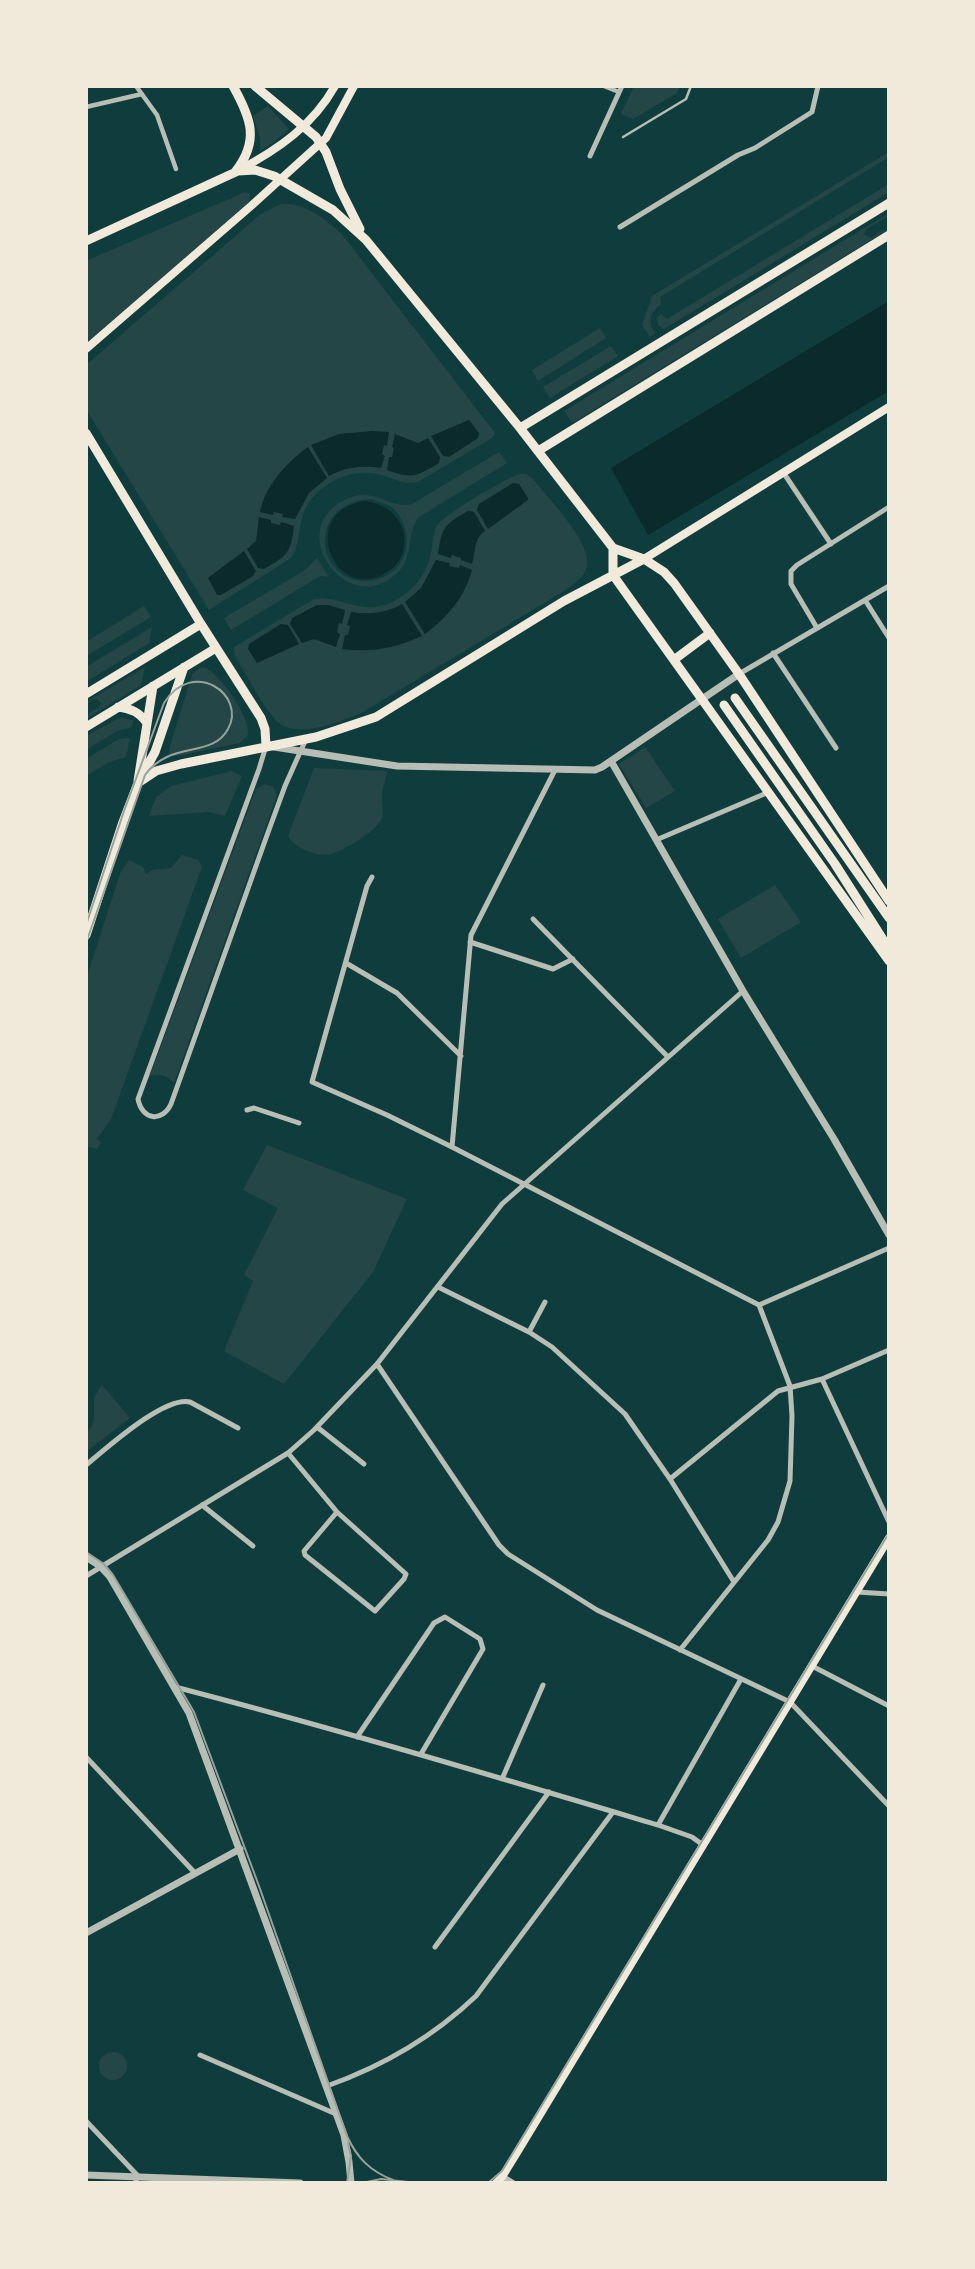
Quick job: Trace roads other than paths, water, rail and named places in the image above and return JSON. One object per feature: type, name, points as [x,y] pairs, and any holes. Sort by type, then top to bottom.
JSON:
[{"type":"main road","points":[[233,86],[244,107],[251,138],[248,154],[236,172]]},
{"type":"main road","points":[[255,86],[321,143],[340,189],[366,240]]},
{"type":"main road","points":[[86,241],[236,172],[276,150],[304,126],[324,104],[335,86]]},
{"type":"main road","points":[[86,349],[321,143],[332,129],[354,86]]},
{"type":"main road","points":[[236,172],[261,171],[333,210],[353,226],[520,428],[614,548],[644,559],[664,572],[674,583],[739,674],[889,901]]},
{"type":"main road","points":[[520,428],[889,203]]},
{"type":"main road","points":[[538,451],[889,235]]},
{"type":"main road","points":[[138,783],[149,774],[181,764],[303,739],[358,725],[376,717],[564,601],[644,559],[889,407]]},
{"type":"main road","points":[[86,433],[271,734],[287,739],[303,739]]},
{"type":"main road","points":[[614,548],[613,575],[889,961]]},
{"type":"main road","points":[[86,694],[201,624]]},
{"type":"main road","points":[[675,659],[710,633]]},
{"type":"main road","points":[[86,727],[216,648]]},
{"type":"main road","points":[[86,935],[88,919],[138,783],[155,752],[184,667]]},
{"type":"main road","points":[[138,783],[152,686]]},
{"type":"main road","points":[[735,698],[889,918]]},
{"type":"main road","points":[[724,705],[835,864],[889,949]]},
{"type":"main road","points":[[118,707],[134,710],[147,723]]},
{"type":"main road","points":[[261,718],[266,746]]},
{"type":"main road","points":[[500,2181],[889,1538]]},
{"type":"street","points":[[136,86],[160,121],[176,169]]},
{"type":"street","points":[[590,156],[620,89],[604,86]]},
{"type":"street","points":[[620,228],[813,112],[818,86]]},
{"type":"street","points":[[86,107],[142,94]]},
{"type":"street","points":[[783,471],[831,544]]},
{"type":"street","points":[[817,628],[792,587],[789,575],[797,565],[889,507]]},
{"type":"street","points":[[303,739],[300,752],[266,838],[169,1109],[160,1116],[149,1116],[141,1110],[138,1099],[266,746],[300,752],[397,766],[595,770],[739,674],[889,586]]},
{"type":"street","points":[[865,600],[889,638]]},
{"type":"street","points":[[773,653],[836,748]]},
{"type":"street","points":[[611,761],[743,991],[889,1235]]},
{"type":"street","points":[[452,1147],[470,942],[474,929],[555,770]]},
{"type":"street","points":[[656,840],[770,792]]},
{"type":"street","points":[[372,877],[367,886],[312,1083],[452,1147],[759,1305],[790,1386],[793,1451],[785,1503],[768,1540],[680,1650]]},
{"type":"street","points":[[533,919],[668,1056]]},
{"type":"street","points":[[470,942],[554,970],[573,959]]},
{"type":"street","points":[[346,963],[397,993],[461,1056]]},
{"type":"street","points":[[86,1576],[288,1453],[317,1427],[377,1364],[488,1220],[524,1183],[743,991]]},
{"type":"street","points":[[247,1110],[254,1108],[299,1122]]},
{"type":"street","points":[[759,1305],[889,1248]]},
{"type":"street","points":[[438,1287],[529,1332],[552,1347],[625,1414],[670,1479],[734,1582]]},
{"type":"street","points":[[529,1332],[545,1302]]},
{"type":"street","points":[[670,1479],[770,1395],[790,1386],[822,1379],[889,1350]]},
{"type":"street","points":[[377,1364],[499,1545],[508,1554],[597,1610],[790,1702],[889,1806]]},
{"type":"street","points":[[822,1379],[889,1522]]},
{"type":"street","points":[[86,1465],[127,1432],[168,1405],[183,1400],[238,1428]]},
{"type":"street","points":[[317,1427],[364,1464]]},
{"type":"street","points":[[288,1453],[337,1512],[405,1574],[404,1579],[375,1611],[303,1551],[337,1512]]},
{"type":"street","points":[[202,1504],[253,1546]]},
{"type":"street","points":[[86,1557],[110,1577],[189,1713],[327,2086],[347,2147],[351,2183]]},
{"type":"street","points":[[857,1592],[889,1594]]},
{"type":"street","points":[[357,1737],[434,1623],[445,1617],[480,1639],[483,1650],[421,1754]]},
{"type":"street","points":[[812,1666],[889,1706]]},
{"type":"street","points":[[658,1825],[741,1678]]},
{"type":"street","points":[[502,1779],[543,1685]]},
{"type":"street","points":[[175,1687],[421,1754],[658,1825],[692,1837],[703,1845]]},
{"type":"street","points":[[86,1757],[195,1873]]},
{"type":"street","points":[[435,1947],[549,1793]]},
{"type":"street","points":[[327,2086],[368,2070],[428,2037],[451,2020],[476,1996],[614,1812]]},
{"type":"street","points":[[86,1933],[240,1849]]},
{"type":"street","points":[[200,2056],[336,2114]]},
{"type":"street","points":[[86,2121],[136,2180]]},
{"type":"street","points":[[86,2175],[136,2180],[300,2183]]},
{"type":"street","points":[[500,2181],[512,2183]]},
{"type":"lane","points":[[623,137],[686,99],[691,86]]},
{"type":"tram line","points":[[86,925],[164,703],[176,690],[189,683],[202,682],[214,686],[224,694],[230,704],[232,716],[228,729],[212,744],[166,757],[145,775],[86,943]]},
{"type":"tram line","points":[[488,2183],[502,2171],[889,1533]]},
{"type":"tram line","points":[[86,1552],[104,1564],[113,1575],[194,1712],[347,2136],[365,2163],[393,2180]]},
{"type":"tram line","points":[[347,2183],[351,2156],[348,2143]]},
{"type":"tram line","points":[[362,2183],[381,2179],[417,2183]]}]
